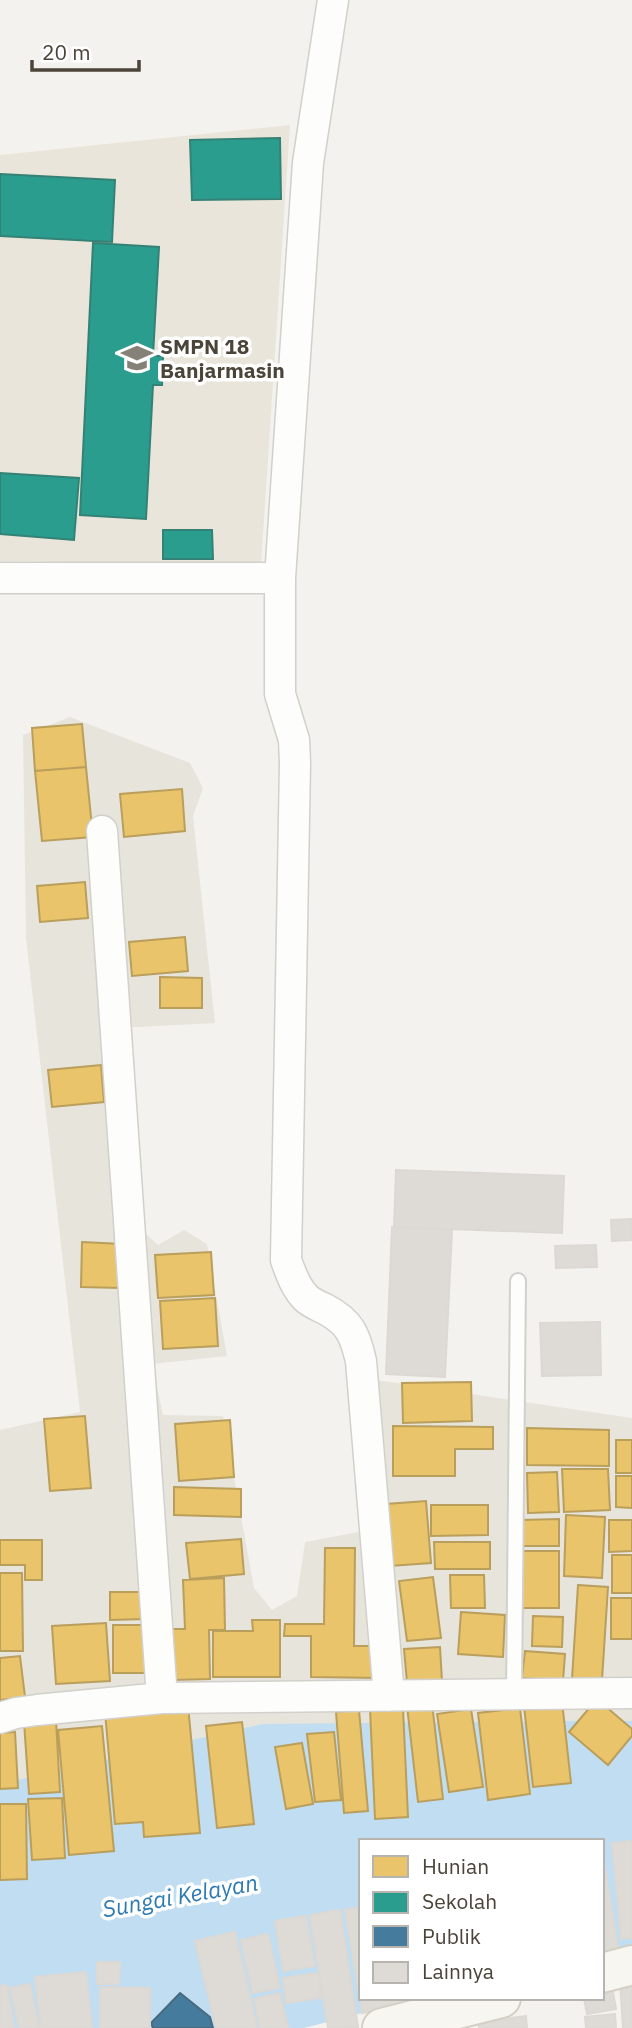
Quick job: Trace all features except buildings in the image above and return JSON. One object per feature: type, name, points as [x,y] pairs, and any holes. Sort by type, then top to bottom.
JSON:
[{"type":"street","points":[[333,0],[309,163],[281,578],[280,694],[294,740],[295,763],[286,1260],[296,1284],[307,1300],[334,1314],[346,1324],[356,1339],[359,1350],[388,1696]]},
{"type":"street","points":[[0,578],[281,578]]},
{"type":"street","points":[[102,831],[162,1698]]},
{"type":"street","points":[[0,1718],[37,1710],[162,1698],[632,1693]]},
{"type":"street","points":[[604,1972],[632,1965]]},
{"type":"street","points":[[387,2028],[493,2000]]},
{"type":"lane","points":[[514,1695],[518,1281]]},
{"type":"shaded area","name":"SMPN 18 Banjarmasin","points":[[290,125],[261,565],[0,561],[0,155]]},
{"type":"shaded area","points":[[70,717],[190,763],[203,788],[193,816],[215,1023],[118,1028],[138,1227],[158,1245],[184,1230],[207,1244],[227,1356],[152,1364],[163,1415],[223,1416],[254,1588],[272,1610],[297,1596],[305,1542],[374,1529],[370,1379],[632,1418],[632,1794],[246,1850],[0,1904],[0,1430],[80,1412],[26,938],[23,735]]},
{"type":"water","name":"Sungai Kelayan","points":[[632,1721],[632,1944],[604,1951],[604,1839],[359,1839],[359,2000],[412,2000],[304,2028],[0,2028],[0,1784],[263,1724]]},
{"type":"place","name":"SMPN 18 Banjarmasin","points":[[137,358]]}]
